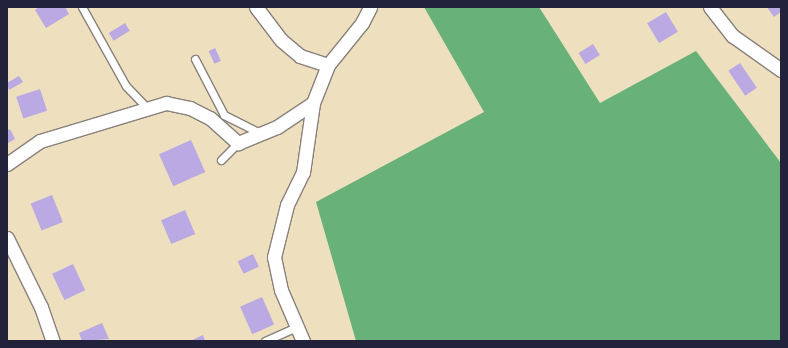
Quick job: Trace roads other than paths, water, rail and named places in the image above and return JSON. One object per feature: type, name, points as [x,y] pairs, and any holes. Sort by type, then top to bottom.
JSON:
[{"type":"street","points":[[256,7],[281,40],[300,56],[328,65]]},
{"type":"street","points":[[303,341],[281,290],[274,257],[287,205],[303,172],[313,103],[328,65],[362,23],[370,7]]},
{"type":"street","points":[[710,7],[733,36],[781,70]]},
{"type":"street","points":[[7,164],[40,141],[166,103],[190,108],[210,118],[238,143],[262,134],[313,103]]},
{"type":"street","points":[[7,238],[41,307],[53,341]]},
{"type":"lane","points":[[82,7],[126,86],[146,108]]},
{"type":"lane","points":[[195,59],[224,115],[262,134]]},
{"type":"lane","points":[[221,160],[238,143]]},
{"type":"lane","points":[[265,341],[297,327]]}]
